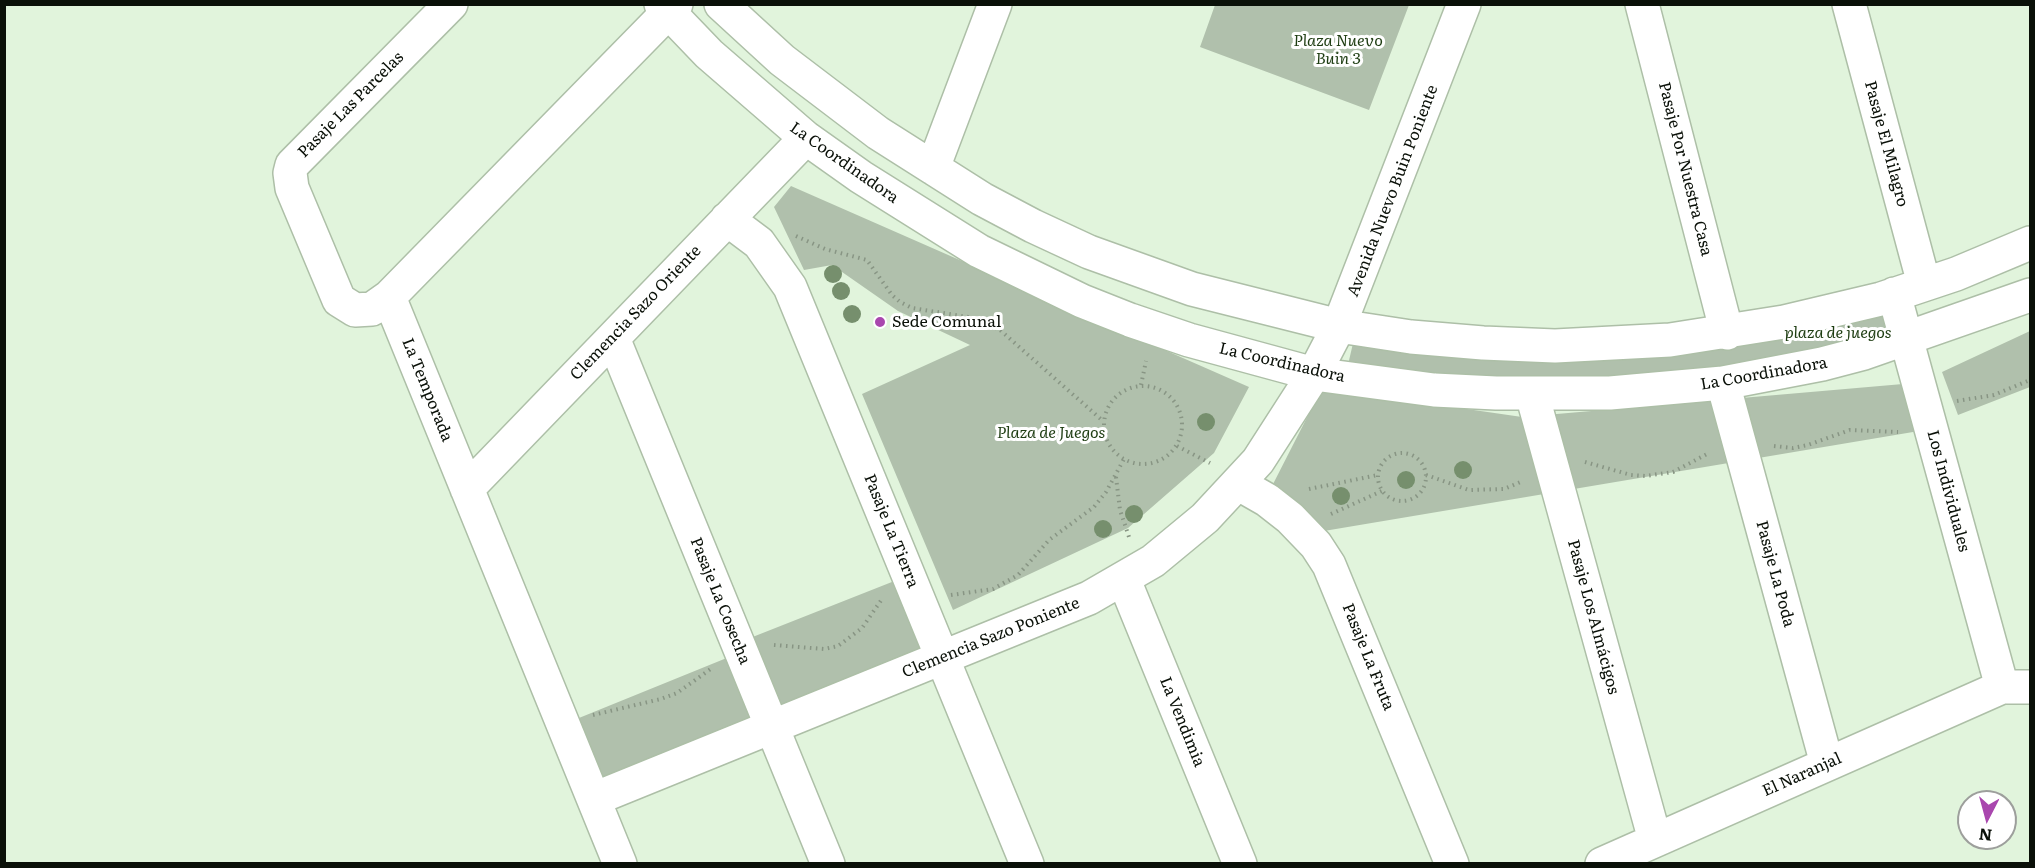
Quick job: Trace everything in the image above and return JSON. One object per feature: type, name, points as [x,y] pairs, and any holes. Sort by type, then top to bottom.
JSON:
[{"type":"street","name":"Pasaje Las Parcelas","points":[[388,297],[364,311],[346,306],[339,300],[292,188],[290,173],[296,159],[451,4]]},
{"type":"street","points":[[721,4],[782,60],[825,95],[878,133],[1033,226],[1146,274],[1238,303],[1340,326],[1452,341],[1555,346],[1612,344],[1727,333],[1795,320],[1909,289],[2031,243]]},
{"type":"street","points":[[933,168],[995,4]]},
{"type":"street","name":"Avenida Nuevo Buin Poniente","points":[[1314,374],[1340,326],[1464,4]]},
{"type":"street","name":"Pasaje Por Nuestra Casa","points":[[1642,4],[1727,333]]},
{"type":"street","name":"Pasaje El Milagro","points":[[1849,4],[1909,289]]},
{"type":"street","points":[[388,297],[669,7]]},
{"type":"street","name":"La Coordinadora","points":[[669,7],[724,68],[806,138],[921,216],[1030,277],[1082,301],[1189,340],[1314,374],[1434,390],[1532,394],[1610,393],[1723,383],[1822,364],[1906,339],[2031,295]]},
{"type":"street","name":"Clemencia Sazo Oriente","points":[[467,489],[806,138]]},
{"type":"street","name":"Pasaje La Tierra","points":[[727,219],[759,243],[790,286],[1027,864]]},
{"type":"street","name":"Los Individuales","points":[[1909,289],[1906,339],[2016,687]]},
{"type":"street","name":"La Temporada","points":[[388,297],[620,864]]},
{"type":"street","name":"Pasaje La Cosecha","points":[[613,338],[828,864]]},
{"type":"street","name":"Clemencia Sazo Poniente","points":[[594,799],[1089,598],[1124,580],[1180,540],[1239,484],[1275,436],[1314,374]]},
{"type":"street","name":"Pasaje La Poda","points":[[1723,383],[1827,764]]},
{"type":"street","name":"Pasaje Los Almácigos","points":[[1532,394],[1655,840]]},
{"type":"street","name":"Pasaje La Fruta","points":[[1239,484],[1267,500],[1300,527],[1329,565],[1452,864]]},
{"type":"street","name":"La Vendimia","points":[[1124,580],[1240,864]]},
{"type":"street","name":"El Naranjal","points":[[1602,864],[1827,764],[2016,687]]},
{"type":"path","points":[[792,232],[811,244],[867,260],[891,295],[912,308],[968,317],[1000,330],[1103,422]]},
{"type":"path","points":[[1141,385],[1147,357]]},
{"type":"path","points":[[1141,385],[1165,392],[1180,410],[1183,423],[1176,446],[1164,458],[1149,464],[1124,459],[1108,443],[1103,422],[1109,404],[1116,396],[1123,390],[1141,385]]},
{"type":"path","points":[[1176,446],[1212,465]]},
{"type":"path","points":[[1406,453],[1420,461],[1426,475],[1423,490],[1410,500],[1395,500],[1382,490],[1378,476],[1384,461],[1391,456],[1406,453]]},
{"type":"path","points":[[915,588],[930,593],[964,596],[1003,585],[1018,575],[1050,540],[1094,507],[1116,476],[1124,459]]},
{"type":"path","points":[[1116,476],[1120,510],[1134,546]]},
{"type":"path","points":[[1267,500],[1378,476]]},
{"type":"path","points":[[1300,527],[1382,490]]},
{"type":"green space","name":"Plaza Nuevo Buin 3","points":[[1215,4],[1409,5],[1369,110],[1200,47]]},
{"type":"green space","name":"Plaza de Juegos","points":[[791,186],[1249,387],[1214,453],[1128,528],[953,610],[862,394],[970,345],[898,311],[832,265],[804,270],[774,207]]},
{"type":"green space","name":"plaza de juegos","points":[[1885,303],[1891,334],[1753,366],[1573,384],[1347,369],[1354,339],[1434,349]]},
{"type":"green space","points":[[2030,331],[2030,387],[1958,415],[1942,372]]},
{"type":"green space","points":[[1903,384],[1919,431],[1318,532],[1270,490],[1322,388],[1522,417]]},
{"type":"green space","points":[[902,578],[932,653],[775,715],[745,640]]},
{"type":"green space","points":[[739,653],[763,722],[602,780],[574,720]]},
{"type":"place","name":"Sede Comunal","points":[[880,322]]}]
